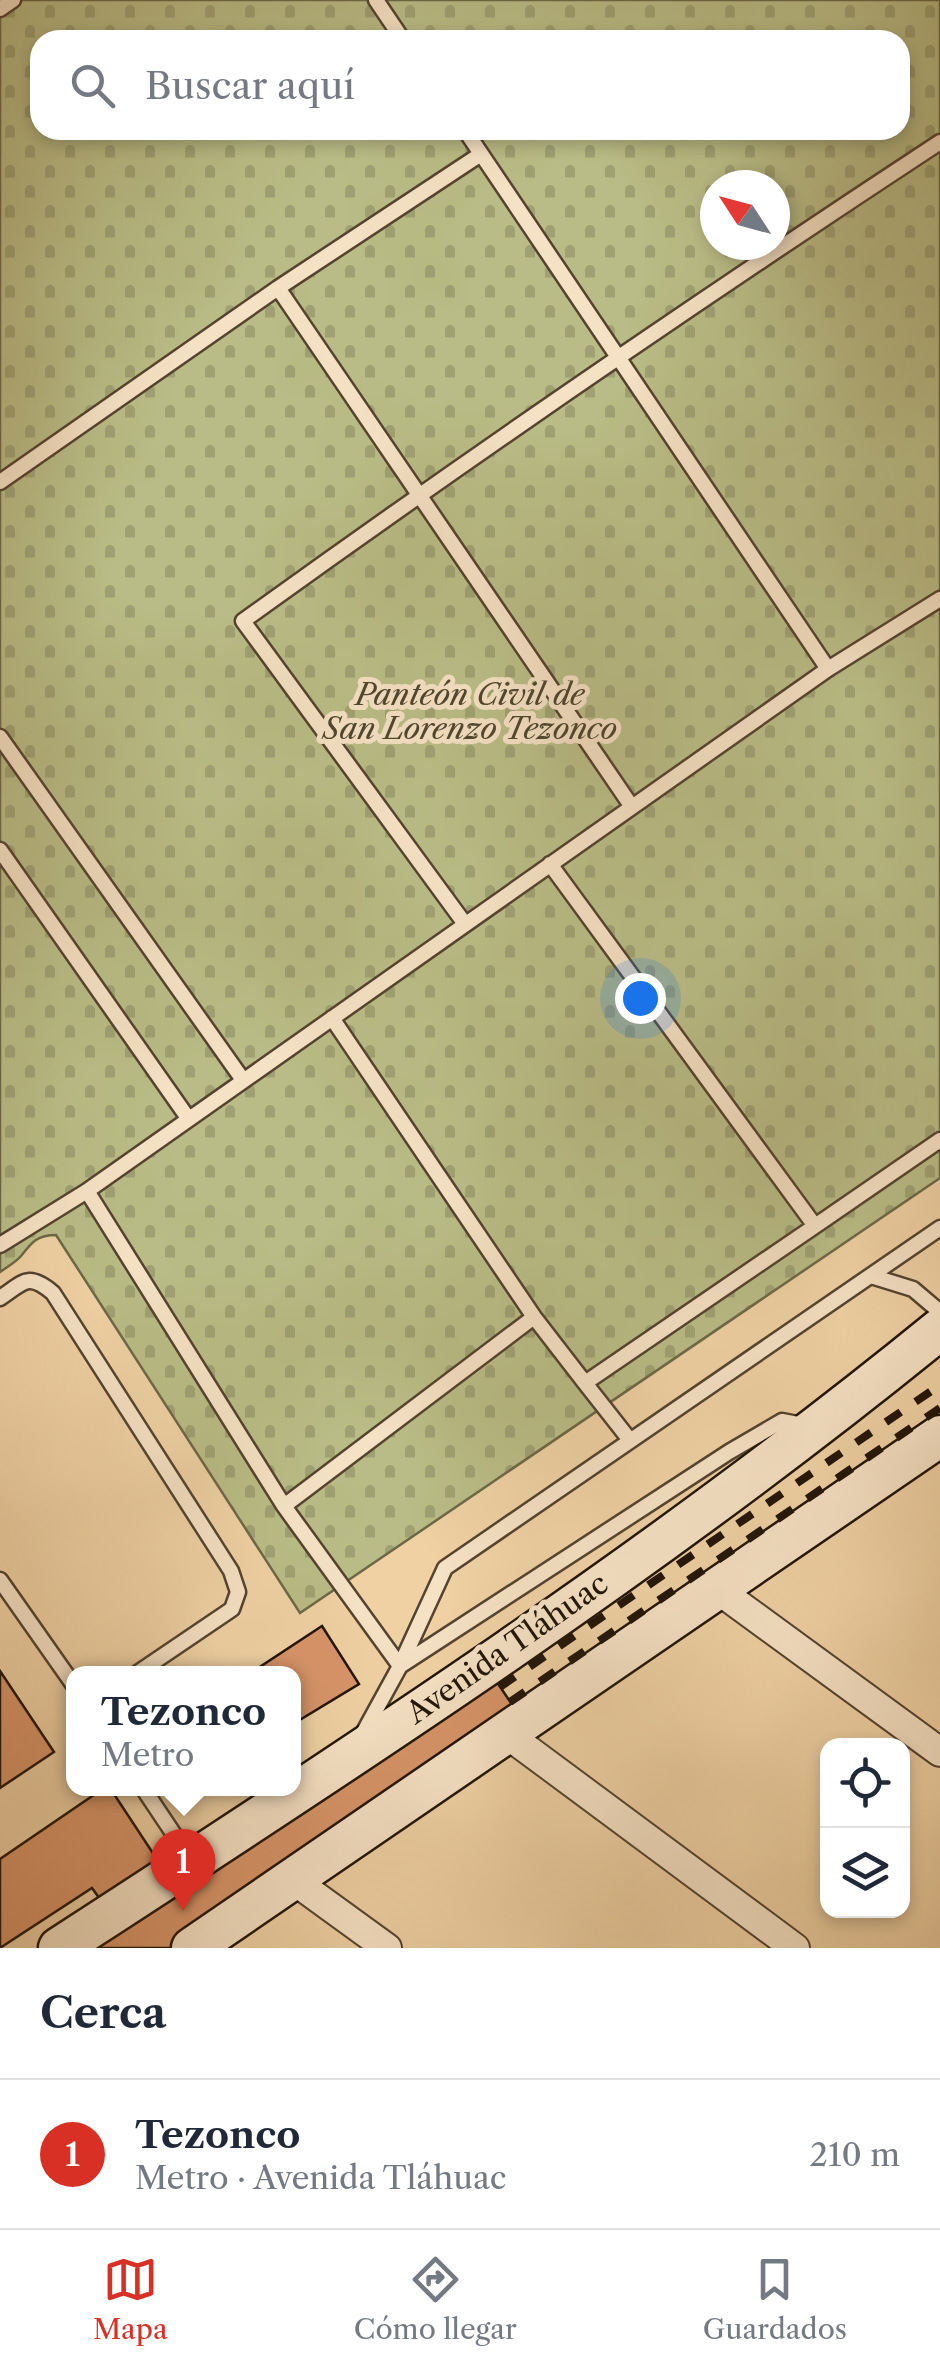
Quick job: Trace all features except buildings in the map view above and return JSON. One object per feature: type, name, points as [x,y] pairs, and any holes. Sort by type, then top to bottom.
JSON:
[{"type":"main road","name":"Avenida Tláhuac","points":[[301,1788],[514,1646],[819,1428],[940,1329]]},
{"type":"main road","points":[[192,1948],[940,1436]]},
{"type":"main road","name":"Avenida Tláhuac","points":[[60,1948],[289,1796]]},
{"type":"street","points":[[717,1589],[940,1752]]},
{"type":"street","points":[[504,1732],[796,1948]]},
{"type":"street","points":[[292,1879],[386,1948]]},
{"type":"lane","points":[[0,9],[13,0]]},
{"type":"lane","points":[[376,0],[396,30]]},
{"type":"lane","points":[[471,140],[828,669]]},
{"type":"lane","points":[[465,924],[243,620],[618,358],[940,142]]},
{"type":"lane","points":[[0,482],[278,288],[481,154]]},
{"type":"lane","points":[[278,288],[632,807]]},
{"type":"lane","points":[[0,1245],[86,1190],[828,669],[940,598]]},
{"type":"lane","points":[[0,737],[243,1080]]},
{"type":"lane","points":[[0,850],[188,1118]]},
{"type":"lane","points":[[550,864],[815,1226]]},
{"type":"lane","points":[[332,1018],[534,1317],[629,1440]]},
{"type":"lane","points":[[585,1384],[940,1140]]},
{"type":"lane","points":[[86,1190],[284,1506],[400,1666]]},
{"type":"lane","points":[[350,1755],[400,1666],[445,1568],[940,1228]]},
{"type":"lane","points":[[870,1276],[913,1289],[940,1312]]},
{"type":"lane","points":[[0,1298],[28,1280],[38,1281],[53,1293],[231,1571],[238,1592],[232,1609],[148,1666]]},
{"type":"lane","points":[[284,1506],[534,1317]]},
{"type":"lane","points":[[400,1666],[755,1436],[782,1422],[819,1428]]},
{"type":"lane","points":[[0,1580],[66,1674]]},
{"type":"lane","points":[[148,1796],[192,1862]]},
{"type":"green space","name":"Panteón Civil de San Lorenzo Tezonco","points":[[0,0],[940,0],[940,1178],[300,1613],[56,1235],[36,1240],[0,1272]]},
{"type":"railway","points":[[500,1687],[940,1385]]},
{"type":"railway","points":[[510,1702],[940,1408]]},
{"type":"place","name":"Tezonco","points":[[183,1911]]}]
